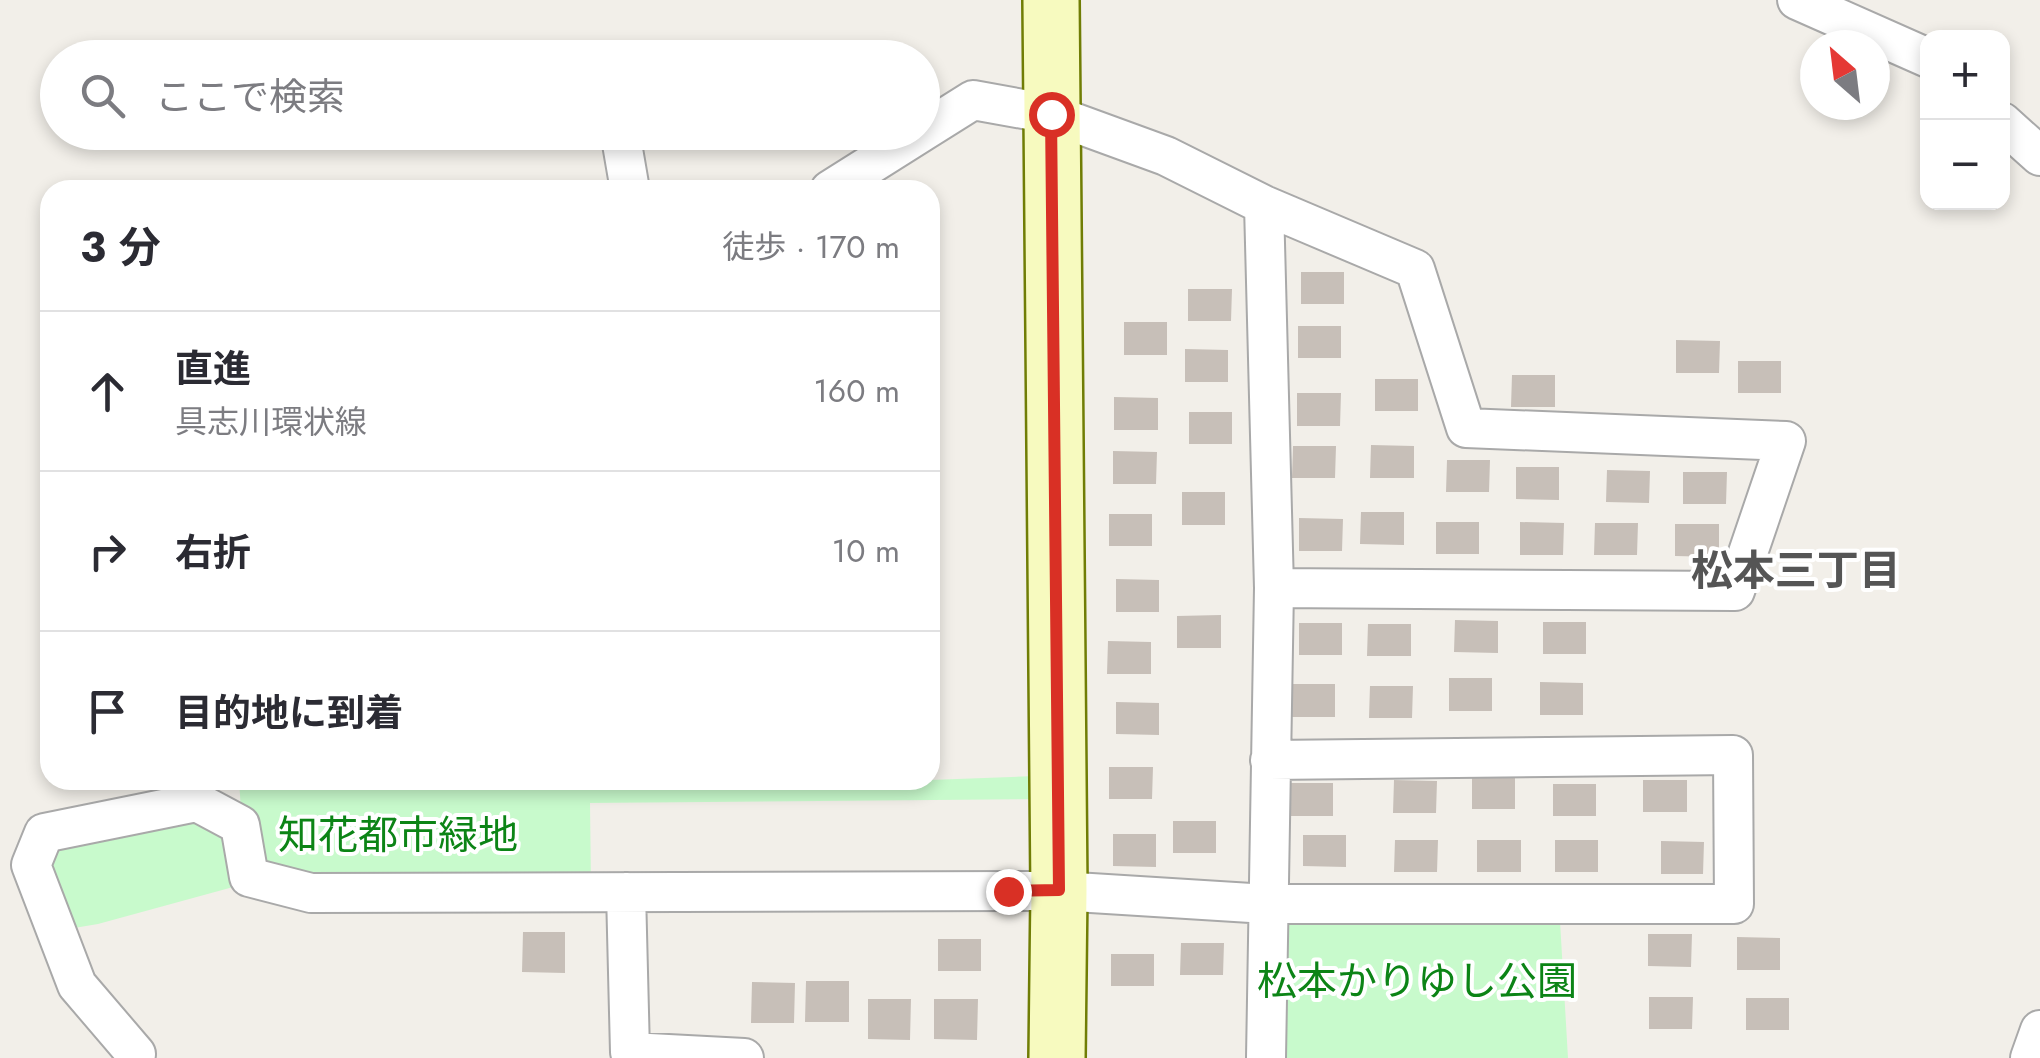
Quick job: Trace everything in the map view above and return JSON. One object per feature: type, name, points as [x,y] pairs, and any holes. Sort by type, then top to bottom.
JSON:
[{"type":"main road","points":[[1052,0],[1057,1058]]},
{"type":"street","points":[[1797,0],[1920,54]]},
{"type":"street","points":[[940,121],[973,100],[1051,114],[1166,156],[1264,205],[1415,269],[1466,428],[1786,441],[1735,591],[1274,588]]},
{"type":"street","points":[[2010,129],[2040,156]]},
{"type":"street","points":[[623,150],[628,180]]},
{"type":"street","points":[[846,180],[893,150]]},
{"type":"street","points":[[1264,205],[1274,588],[1266,1058]]},
{"type":"street","points":[[133,1058],[136,1054],[77,984],[31,865],[44,833],[197,802],[240,825],[249,877],[310,892],[1059,890],[1268,904],[1734,904],[1734,755],[1270,760]]},
{"type":"street","points":[[626,892],[630,1052],[744,1058]]},
{"type":"street","points":[[2030,1058],[2040,1030]]},
{"type":"green space","name":"知花都市緑地","points":[[1061,775],[1058,799],[590,803],[591,888],[262,883],[242,825],[240,790],[940,790],[940,780]]},
{"type":"green space","points":[[197,802],[259,880],[98,924],[56,931],[44,833]]},
{"type":"green space","name":"松本かりゆし公園","points":[[1267,904],[1559,904],[1568,1058],[1266,1058]]},
{"type":"building","points":[[1301,272],[1344,272],[1344,304],[1301,304]]},
{"type":"building","points":[[1188,289],[1232,289],[1231,321],[1188,321]]},
{"type":"building","points":[[1124,322],[1167,322],[1167,355],[1124,355]]},
{"type":"building","points":[[1298,326],[1341,326],[1341,358],[1298,358]]},
{"type":"building","points":[[1676,340],[1720,341],[1719,373],[1676,373]]},
{"type":"building","points":[[1185,349],[1228,350],[1228,382],[1185,382]]},
{"type":"building","points":[[1738,361],[1781,361],[1781,393],[1738,393]]},
{"type":"building","points":[[1512,375],[1555,375],[1555,407],[1511,407]]},
{"type":"building","points":[[1375,379],[1418,379],[1418,411],[1375,411]]},
{"type":"building","points":[[1297,393],[1341,393],[1340,426],[1297,426]]},
{"type":"building","points":[[1114,397],[1158,398],[1158,430],[1114,430]]},
{"type":"building","points":[[1189,412],[1232,412],[1232,444],[1189,444]]},
{"type":"building","points":[[1371,445],[1414,446],[1414,478],[1370,478]]},
{"type":"building","points":[[1293,446],[1336,446],[1335,478],[1292,478]]},
{"type":"building","points":[[1113,451],[1157,452],[1156,484],[1113,484]]},
{"type":"building","points":[[1447,460],[1490,460],[1489,492],[1446,492]]},
{"type":"building","points":[[1516,467],[1559,467],[1559,500],[1516,499]]},
{"type":"building","points":[[1607,470],[1650,471],[1649,503],[1606,502]]},
{"type":"building","points":[[1683,472],[1727,472],[1726,504],[1683,504]]},
{"type":"building","points":[[1182,492],[1225,492],[1225,525],[1182,525]]},
{"type":"building","points":[[1361,512],[1404,512],[1404,545],[1360,544]]},
{"type":"building","points":[[1109,514],[1152,514],[1152,546],[1109,546]]},
{"type":"building","points":[[1299,518],[1343,519],[1342,551],[1299,551]]},
{"type":"building","points":[[1436,522],[1479,522],[1479,554],[1436,554]]},
{"type":"building","points":[[1520,522],[1564,523],[1563,555],[1520,555]]},
{"type":"building","points":[[1595,523],[1638,523],[1637,555],[1594,555]]},
{"type":"building","points":[[1675,524],[1719,524],[1719,557],[1675,556]]},
{"type":"building","points":[[1116,579],[1159,580],[1159,612],[1116,612]]},
{"type":"building","points":[[1221,615],[1221,648],[1177,648],[1177,616]]},
{"type":"building","points":[[1455,620],[1498,621],[1498,653],[1454,652]]},
{"type":"building","points":[[1543,622],[1586,622],[1586,654],[1543,654]]},
{"type":"building","points":[[1299,623],[1342,623],[1342,655],[1299,655]]},
{"type":"building","points":[[1368,624],[1411,624],[1411,656],[1367,656]]},
{"type":"building","points":[[1108,641],[1151,642],[1151,674],[1107,674]]},
{"type":"building","points":[[1449,678],[1492,678],[1492,711],[1449,711]]},
{"type":"building","points":[[1540,682],[1583,683],[1583,715],[1540,715]]},
{"type":"building","points":[[1292,684],[1335,684],[1335,717],[1291,717]]},
{"type":"building","points":[[1370,686],[1413,686],[1412,718],[1369,718]]},
{"type":"building","points":[[1116,702],[1159,703],[1159,735],[1116,734]]},
{"type":"building","points":[[1109,767],[1153,767],[1152,799],[1109,799]]},
{"type":"building","points":[[1472,777],[1515,777],[1515,809],[1472,809]]},
{"type":"building","points":[[1394,780],[1437,781],[1436,813],[1393,813]]},
{"type":"building","points":[[1643,780],[1687,780],[1687,812],[1643,812]]},
{"type":"building","points":[[1290,783],[1333,783],[1333,816],[1290,816]]},
{"type":"building","points":[[1553,784],[1596,784],[1596,816],[1553,816]]},
{"type":"building","points":[[1173,821],[1216,821],[1216,853],[1173,853]]},
{"type":"building","points":[[1113,834],[1156,834],[1156,867],[1113,866]]},
{"type":"building","points":[[1303,835],[1346,835],[1346,867],[1303,866]]},
{"type":"building","points":[[1395,840],[1438,840],[1437,872],[1394,872]]},
{"type":"building","points":[[1477,840],[1521,840],[1521,872],[1477,872]]},
{"type":"building","points":[[1555,840],[1598,840],[1598,872],[1555,872]]},
{"type":"building","points":[[1661,841],[1704,842],[1703,874],[1661,874]]},
{"type":"building","points":[[523,932],[565,932],[565,973],[522,972]]},
{"type":"building","points":[[1648,934],[1692,934],[1691,967],[1648,966]]},
{"type":"building","points":[[1737,937],[1780,938],[1780,970],[1737,970]]},
{"type":"building","points":[[938,939],[981,939],[981,971],[938,971]]},
{"type":"building","points":[[1181,943],[1224,943],[1223,975],[1180,975]]},
{"type":"building","points":[[1111,954],[1154,954],[1154,986],[1111,986]]},
{"type":"building","points":[[806,981],[849,981],[849,1022],[805,1022]]},
{"type":"building","points":[[752,982],[795,983],[794,1023],[751,1023]]},
{"type":"building","points":[[1649,997],[1693,997],[1692,1029],[1649,1029]]},
{"type":"building","points":[[1746,998],[1789,998],[1789,1030],[1746,1030]]},
{"type":"building","points":[[868,999],[911,999],[910,1040],[868,1039]]},
{"type":"building","points":[[934,999],[978,999],[977,1040],[934,1039]]},
{"type":"district","name":"松本三丁目","points":[[1796,570]]},
{"type":"route","points":[[1008,891],[1059,890],[1051,114]]}]
